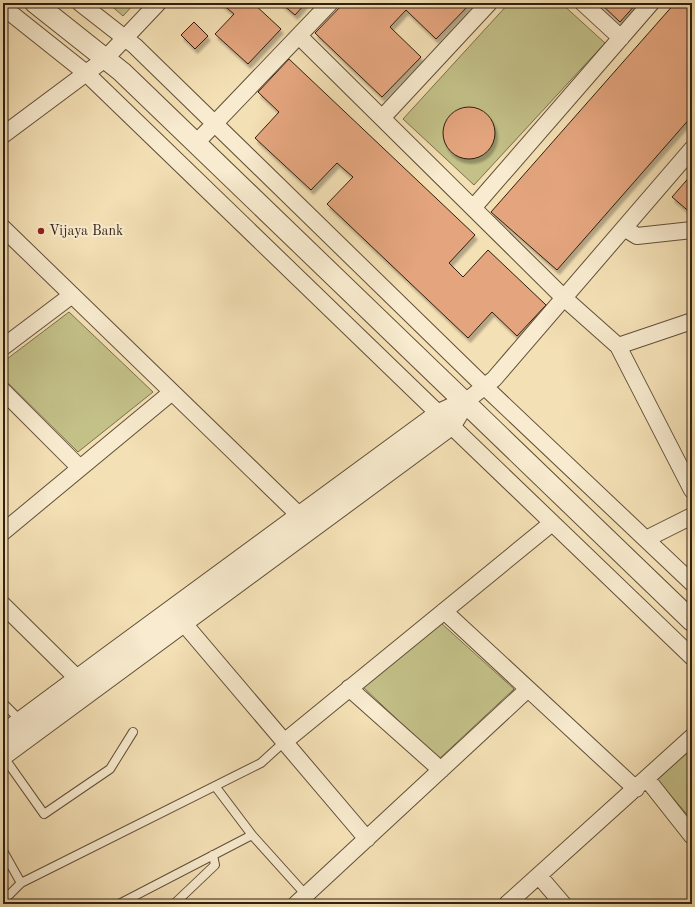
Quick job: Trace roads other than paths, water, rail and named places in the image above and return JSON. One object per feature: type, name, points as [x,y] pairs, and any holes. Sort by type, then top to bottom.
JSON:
[{"type":"street","points":[[35,3],[122,72],[692,621]]},
{"type":"street","points":[[80,3],[135,46],[485,387],[692,583]]},
{"type":"street","points":[[3,134],[105,59],[158,3]]},
{"type":"street","points":[[196,143],[330,3]]},
{"type":"street","points":[[382,118],[489,3]]},
{"type":"street","points":[[583,3],[621,38]]},
{"type":"street","points":[[473,208],[651,3]]},
{"type":"street","points":[[3,7],[86,72],[692,657]]},
{"type":"street","points":[[299,36],[564,298],[618,346],[692,490]]},
{"type":"street","points":[[3,735],[78,679],[178,616],[445,420],[485,387],[494,379],[692,149]]},
{"type":"street","points":[[3,228],[300,516]]},
{"type":"street","points":[[624,228],[637,236],[692,230]]},
{"type":"street","points":[[3,347],[72,295]]},
{"type":"street","points":[[618,346],[692,320]]},
{"type":"street","points":[[3,391],[80,468]]},
{"type":"street","points":[[3,532],[172,392]]},
{"type":"street","points":[[3,755],[178,616],[300,516],[445,420]]},
{"type":"street","points":[[646,539],[692,516]]},
{"type":"street","points":[[284,742],[552,523]]},
{"type":"street","points":[[3,605],[78,679]]},
{"type":"street","points":[[444,611],[528,688],[642,784],[692,836]]},
{"type":"street","points":[[178,616],[367,839]]},
{"type":"street","points":[[350,688],[441,770]]},
{"type":"street","points":[[301,899],[528,688]]},
{"type":"street","points":[[507,904],[692,738]]},
{"type":"street","points":[[539,876],[563,904]]},
{"type":"lane","points":[[3,703],[21,722]]},
{"type":"lane","points":[[3,755],[44,814],[110,769],[133,732]]},
{"type":"lane","points":[[3,901],[20,883],[261,762],[284,742]]},
{"type":"lane","points":[[215,786],[301,899]]},
{"type":"lane","points":[[119,904],[252,835]]},
{"type":"lane","points":[[174,904],[215,865],[213,855]]},
{"type":"lane","points":[[4,856],[20,883]]},
{"type":"place","name":"Vijaya Bank","points":[[41,231]]}]
